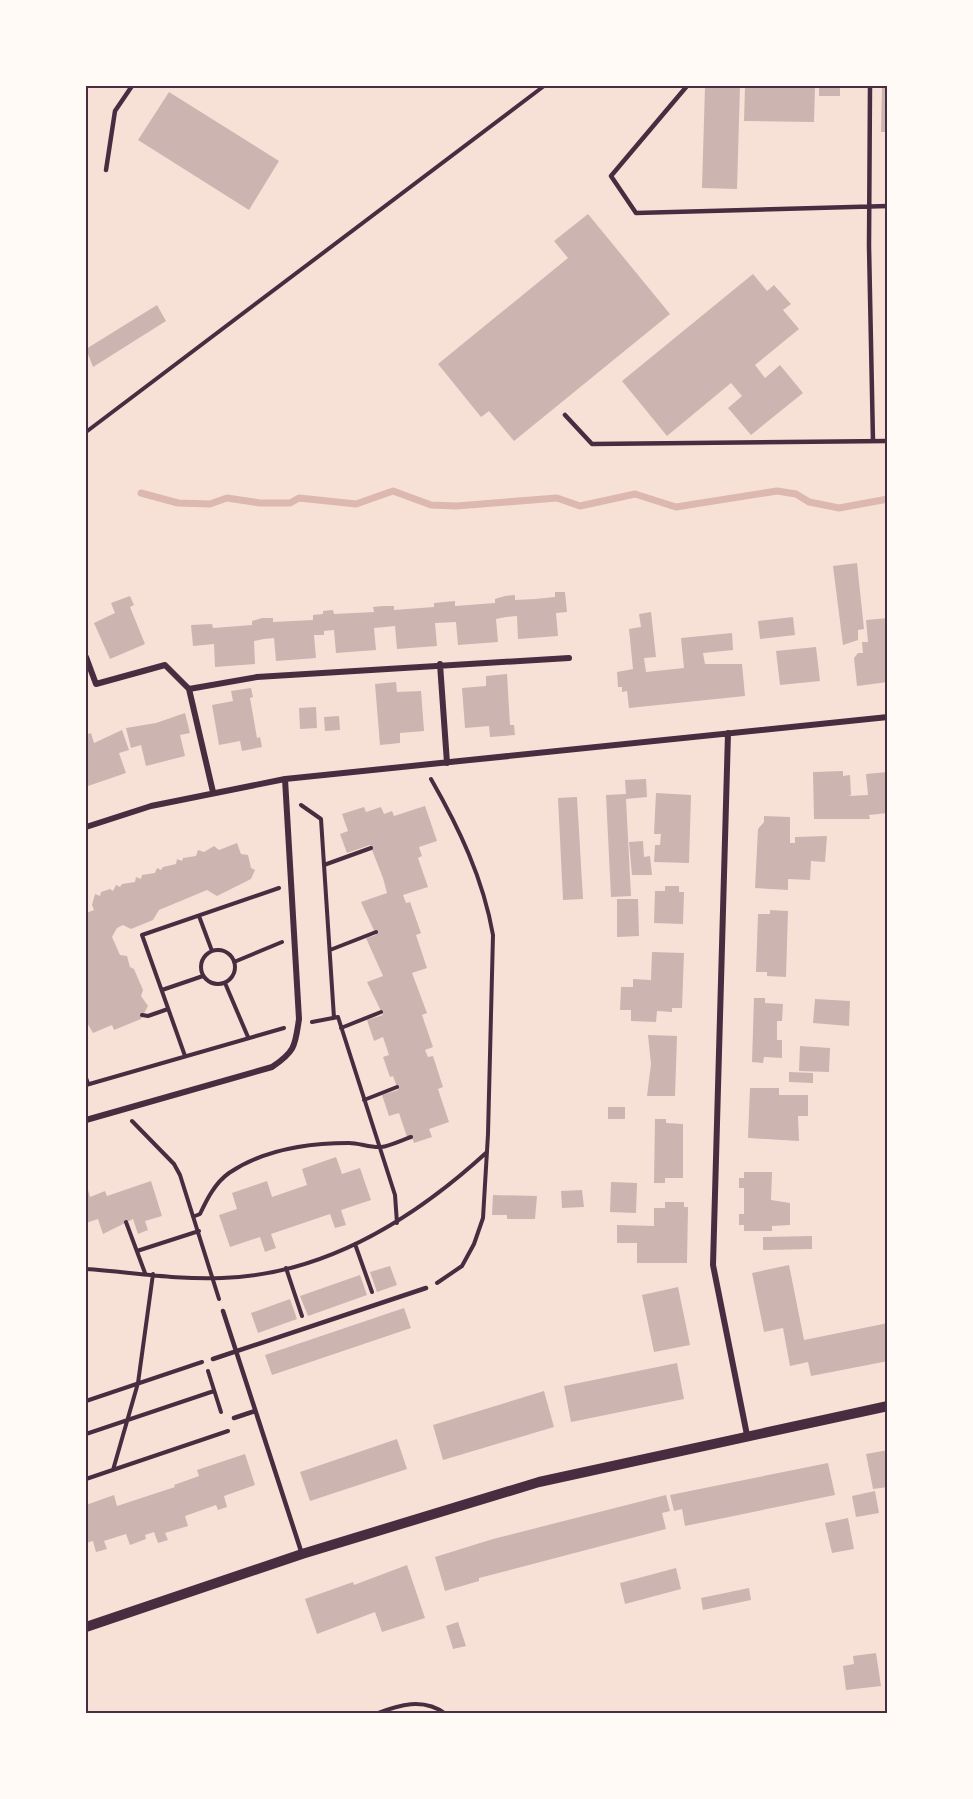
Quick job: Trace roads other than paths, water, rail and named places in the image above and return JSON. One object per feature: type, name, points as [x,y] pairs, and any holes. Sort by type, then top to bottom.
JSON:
[{"type":"street","points":[[86,657],[96,684],[165,665],[189,690],[213,792]]},
{"type":"street","points":[[189,690],[257,676],[569,658]]},
{"type":"street","points":[[440,664],[447,763]]},
{"type":"street","points":[[86,827],[151,806],[285,779],[888,717]]},
{"type":"street","points":[[728,733],[713,1265],[747,1435]]},
{"type":"street","points":[[86,1120],[272,1066],[287,1057],[296,1044],[298,1024],[285,779]]},
{"type":"street","points":[[86,1627],[302,1554],[539,1482],[888,1406]]},
{"type":"lane","points":[[106,170],[115,111],[132,86]]},
{"type":"lane","points":[[687,86],[611,176],[636,213],[888,206]]},
{"type":"lane","points":[[870,86],[869,206],[873,441]]},
{"type":"lane","points":[[565,415],[592,444],[888,441]]},
{"type":"lane","points":[[213,1359],[426,1288]]},
{"type":"lane","points":[[223,1311],[302,1554]]},
{"type":"lane","points":[[234,1418],[255,1411]]},
{"type":"waterway","points":[[141,493],[178,503],[210,504],[227,498],[260,503],[290,503],[299,498],[356,504],[393,491],[431,505],[456,506],[557,498],[580,506],[635,494],[676,507],[777,491],[796,494],[809,502],[839,508],[888,499]]}]
